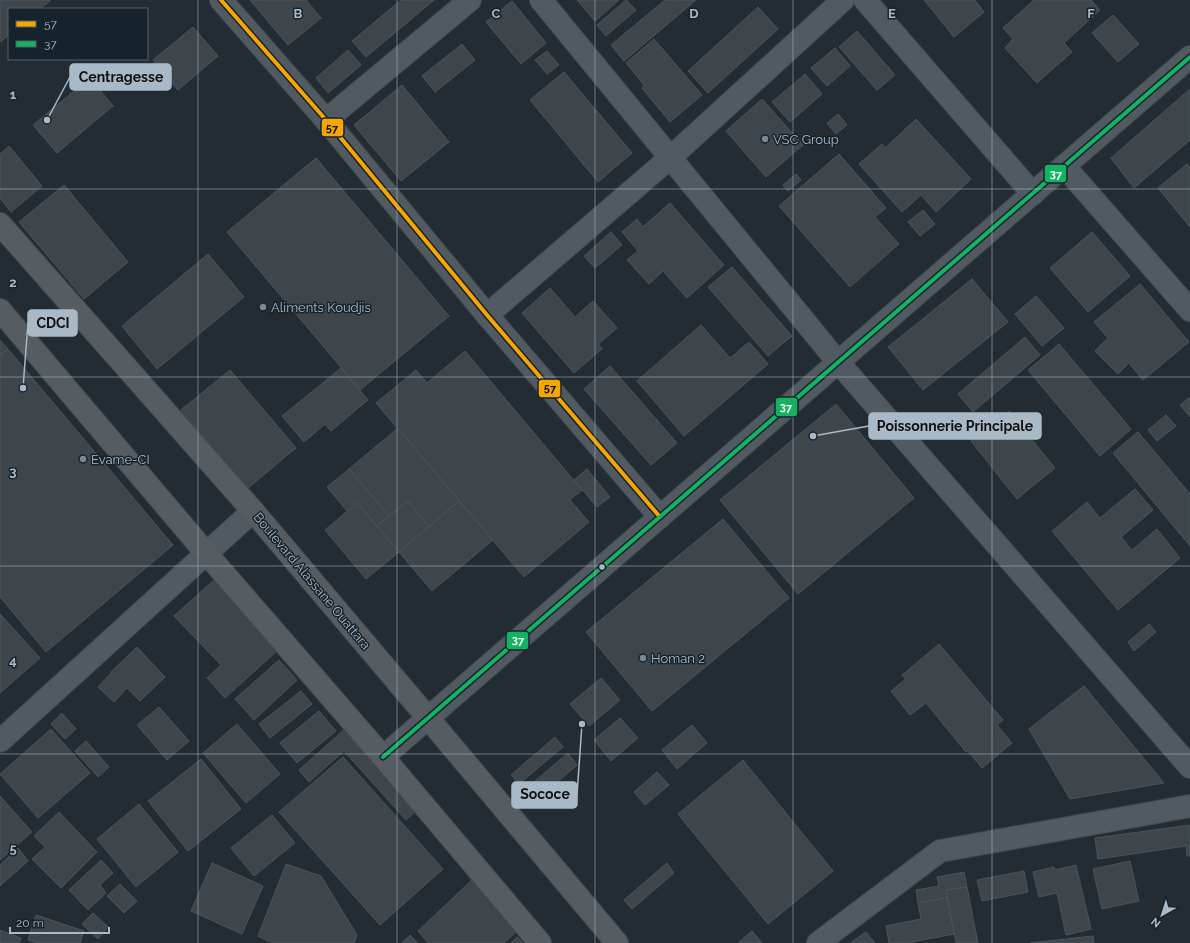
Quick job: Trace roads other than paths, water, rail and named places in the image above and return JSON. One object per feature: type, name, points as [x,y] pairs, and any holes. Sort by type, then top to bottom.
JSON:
[{"type":"main road","name":"Boulevard Alassane Ouattara","points":[[0,224],[253,512],[617,943]]},
{"type":"main road","points":[[0,310],[206,553],[383,757],[540,943]]},
{"type":"street","points":[[221,0],[326,120],[487,315],[660,517]]},
{"type":"street","points":[[326,120],[470,0]]},
{"type":"street","points":[[542,0],[838,362],[1190,766]]},
{"type":"street","points":[[487,315],[671,157],[843,0]]},
{"type":"street","points":[[865,0],[1033,194]]},
{"type":"street","points":[[383,757],[1190,57]]},
{"type":"street","points":[[1064,166],[1190,310]]},
{"type":"street","points":[[0,741],[253,512]]},
{"type":"street","points":[[818,943],[940,851],[1190,806]]},
{"type":"place","name":"Centragesse","points":[[47,120]]},
{"type":"place","name":"VSC Group","points":[[765,139]]},
{"type":"place","name":"Aliments Koudjis","points":[[263,307]]},
{"type":"place","name":"CDCI","points":[[23,388]]},
{"type":"place","name":"Poissonnerie Principale","points":[[813,436]]},
{"type":"place","name":"Evame-CI","points":[[83,459]]},
{"type":"place","name":"Homan 2","points":[[643,658]]},
{"type":"place","name":"Sococe","points":[[582,724]]}]
